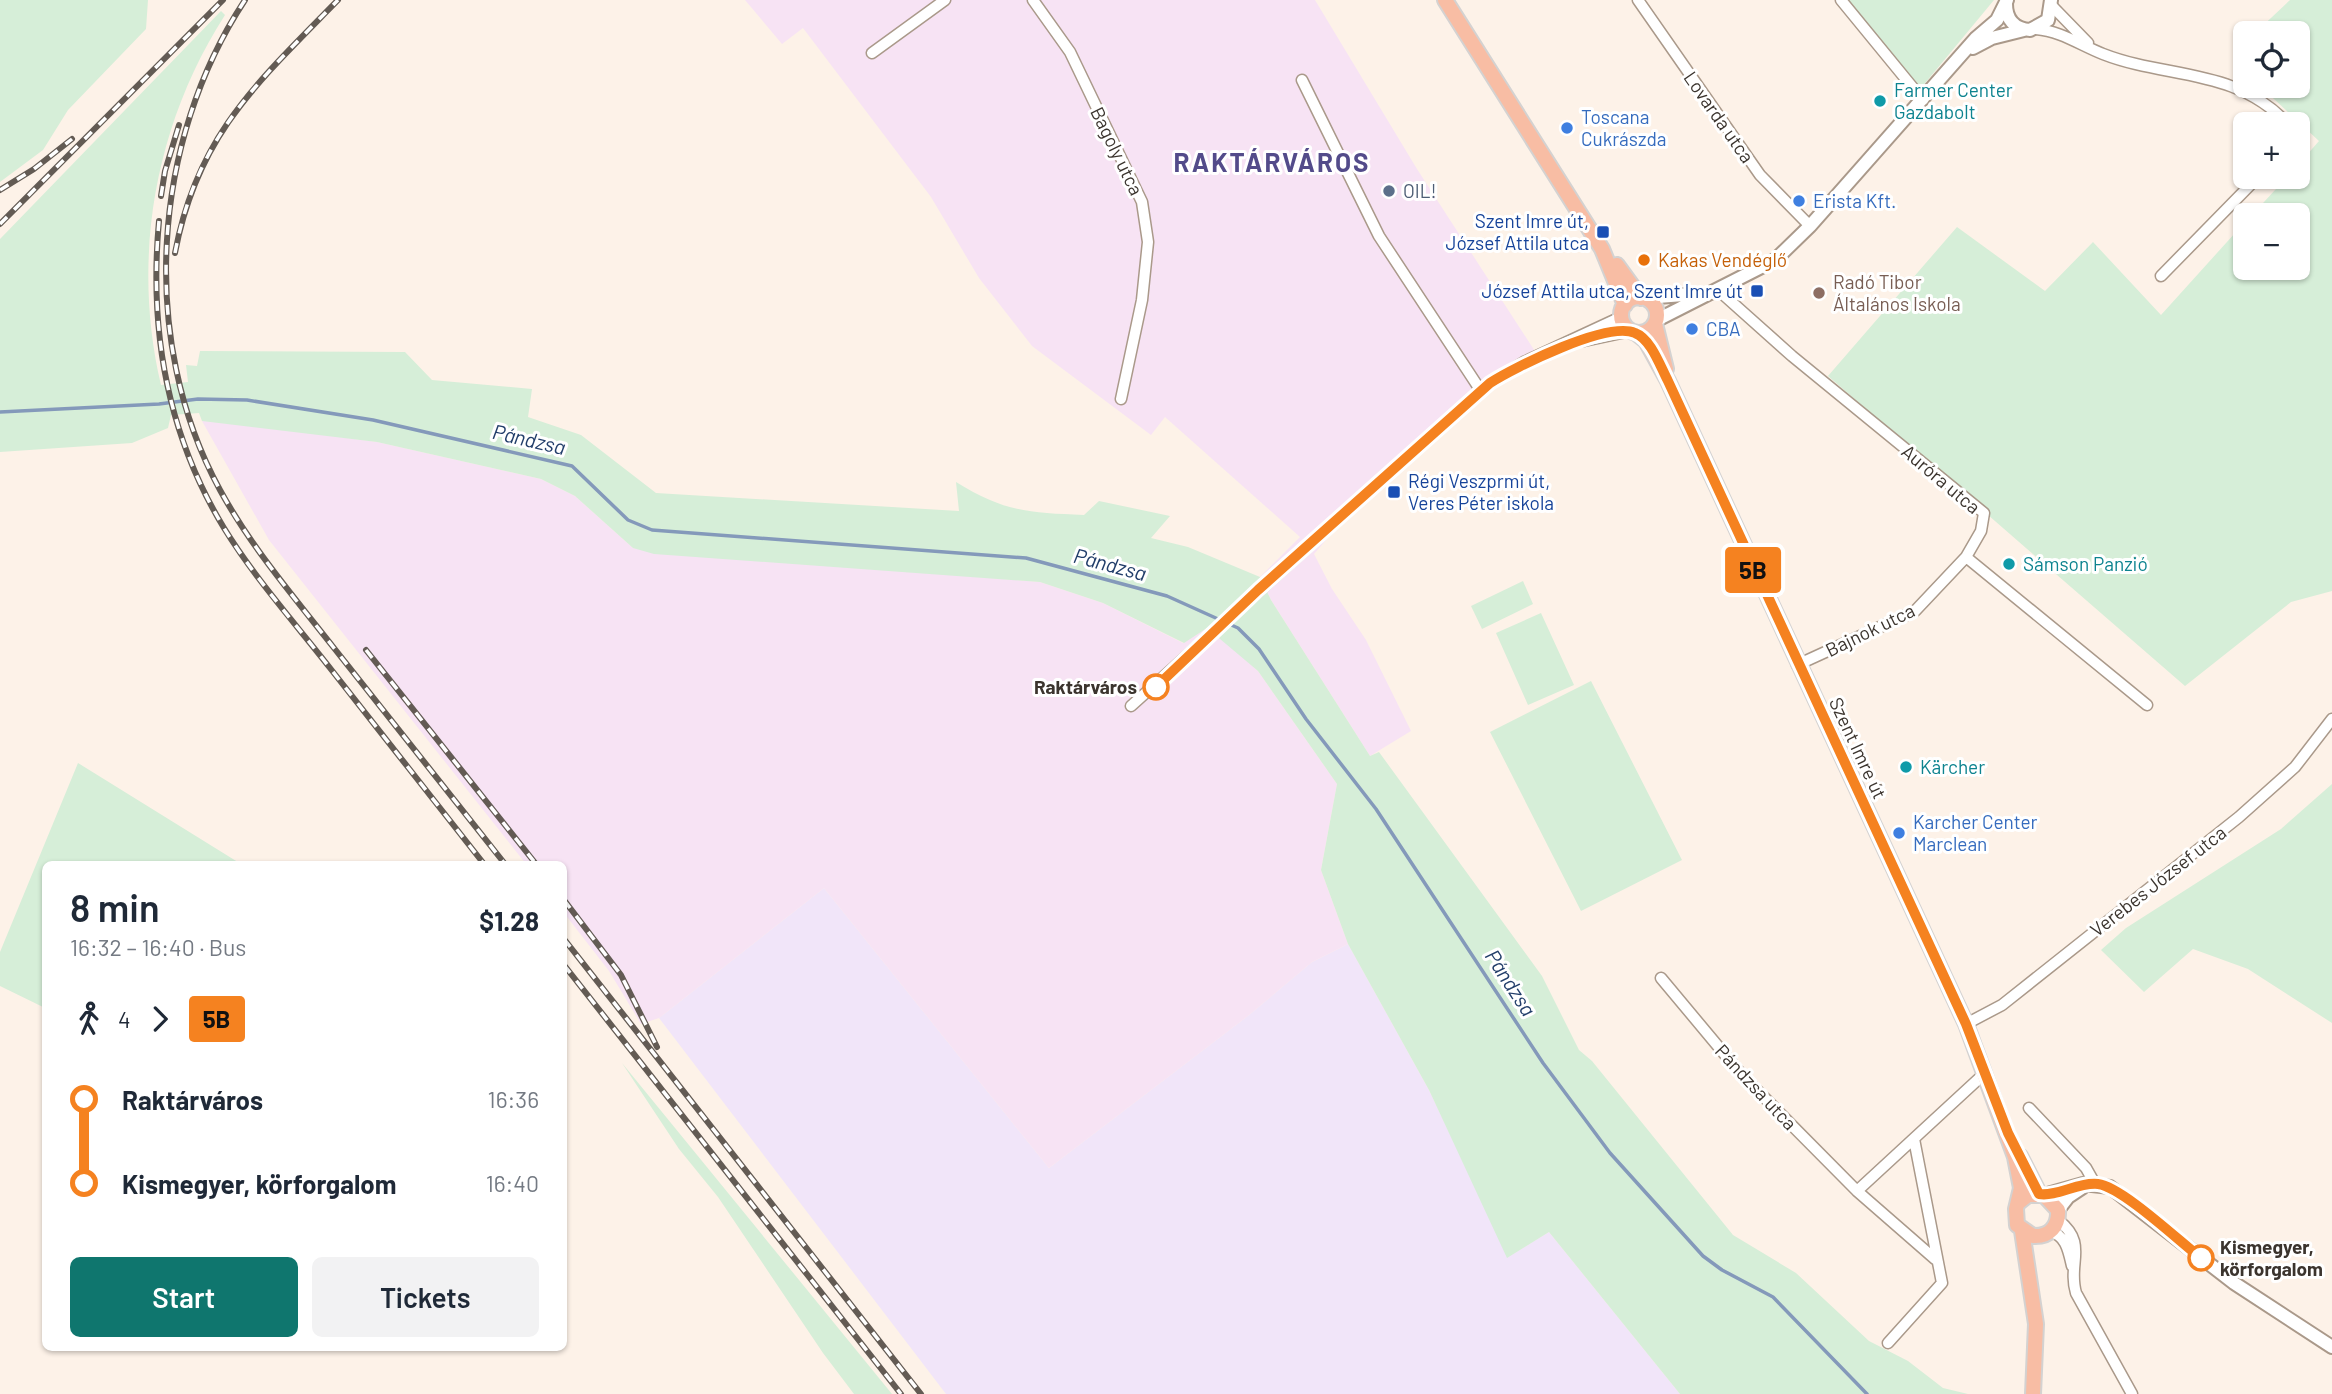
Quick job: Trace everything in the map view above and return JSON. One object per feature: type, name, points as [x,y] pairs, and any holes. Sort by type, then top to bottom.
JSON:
[{"type":"main road","points":[[1445,0],[1602,249],[1643,298],[1656,309],[1656,322],[1647,331],[1634,332],[1623,311],[1602,249]]},
{"type":"main road","points":[[1623,311],[1643,298]]},
{"type":"main road","name":"Szent Imre út","points":[[1656,322],[1668,381]]},
{"type":"main road","name":"Szent Imre út","points":[[1634,332],[1646,341],[1668,381],[1797,665],[1966,1024],[2008,1133],[2020,1178],[2018,1203]]},
{"type":"main road","name":"Szent Imre út","points":[[2008,1133],[2042,1194]]},
{"type":"main road","points":[[2036,1324],[2022,1231],[2015,1218],[2018,1203],[2028,1195],[2042,1194],[2053,1224]]},
{"type":"main road","points":[[2022,1231],[2033,1237],[2053,1224]]},
{"type":"main road","points":[[2033,1394],[2039,1298],[2034,1255],[2053,1224]]},
{"type":"street","points":[[872,53],[945,0]]},
{"type":"street","name":"Bagoly utca","points":[[1033,0],[1070,52],[1142,202],[1148,242],[1143,288],[1121,399]]},
{"type":"street","name":"Lovarda utca","points":[[1638,0],[1760,175],[1811,226]]},
{"type":"street","points":[[1841,0],[1923,100]]},
{"type":"street","points":[[2007,1],[2011,21],[2030,30],[2053,32],[2102,54],[2216,79],[2251,97],[2272,112]]},
{"type":"street","points":[[1656,322],[1775,260],[1811,226],[1976,38],[1997,20],[2007,1]]},
{"type":"street","points":[[1961,57],[1993,38],[2030,30],[2048,20],[2051,2]]},
{"type":"street","points":[[2051,2],[2068,25],[2102,54]]},
{"type":"street","points":[[1302,80],[1379,236],[1481,391]]},
{"type":"street","points":[[2161,276],[2246,189]]},
{"type":"street","points":[[1643,298],[1672,298],[1717,289]]},
{"type":"street","name":"Auróra utca","points":[[1717,289],[1792,356],[1984,513],[1981,531],[1966,557]]},
{"type":"street","points":[[1131,706],[1151,691],[1236,610],[1481,391],[1524,362],[1556,348],[1623,311]]},
{"type":"street","points":[[1556,348],[1634,332]]},
{"type":"street","points":[[1966,557],[2147,705]]},
{"type":"street","name":"Bajnok utca","points":[[1797,665],[1915,611],[1966,557]]},
{"type":"street","name":"Verebes József utca","points":[[1966,1024],[2002,1005],[2239,817],[2295,767],[2332,719]]},
{"type":"street","name":"Pándzsa utca","points":[[1661,978],[1742,1076],[1857,1191],[1935,1259]]},
{"type":"street","points":[[1857,1191],[1985,1073]]},
{"type":"street","points":[[2029,1108],[2086,1168],[2095,1184]]},
{"type":"street","points":[[1888,1343],[1942,1283],[1935,1259],[1914,1139]]},
{"type":"street","points":[[2095,1184],[2068,1197],[2053,1224],[2055,1232],[2067,1245],[2076,1293],[2132,1394]]},
{"type":"street","points":[[2042,1194],[2073,1185],[2095,1184],[2119,1193],[2234,1283],[2332,1348]]},
{"type":"shaded area","points":[[745,0],[1315,0],[1417,169],[1538,356],[1490,383],[1372,487],[1314,554],[1332,589],[1366,640],[1411,731],[1370,756],[1271,600],[1260,577],[1300,537],[1165,417],[1151,435],[1032,346],[979,278],[931,197],[803,28],[782,44]]},
{"type":"shaded area","points":[[213,420],[377,442],[541,479],[575,496],[633,548],[1040,582],[1103,603],[1183,643],[1207,628],[1258,671],[1337,784],[1321,870],[1348,944],[1312,962],[1249,1015],[1049,1168],[824,888],[659,1018],[641,1024],[609,971],[567,917],[567,861],[524,861],[269,540],[202,421]]},
{"type":"shaded area","points":[[824,888],[1049,1168],[1249,1015],[1312,962],[1348,944],[1429,1090],[1508,1257],[1549,1232],[1680,1394],[946,1394],[659,1018]]},
{"type":"green space","points":[[0,0],[148,0],[146,29],[68,110],[43,150],[0,182]]},
{"type":"green space","points":[[1848,0],[1994,0],[1921,88]]},
{"type":"green space","points":[[2290,0],[2332,0],[2332,591],[2291,602],[2185,686],[1828,376],[1957,227],[2045,291],[2093,242],[2161,315],[2233,235],[2233,280],[2310,280],[2310,203],[2263,203],[2276,189],[2310,189],[2310,151],[2319,141],[2310,133],[2310,112],[2288,112],[2273,98],[2310,98],[2310,21],[2268,21]]},
{"type":"green space","points":[[221,11],[225,15],[201,57],[181,101],[166,146],[156,193],[148,289],[152,337],[161,385],[188,382],[186,365],[197,366],[200,351],[405,352],[432,380],[532,389],[528,417],[581,435],[656,493],[959,511],[956,482],[989,500],[1032,512],[1084,515],[1099,501],[1170,516],[1151,538],[1188,547],[1260,577],[1271,600],[1370,756],[1379,752],[1542,976],[1579,1050],[1592,1061],[1733,1235],[1796,1273],[1869,1341],[1908,1361],[1943,1388],[1968,1394],[1680,1394],[1549,1232],[1507,1258],[1429,1090],[1348,944],[1321,870],[1337,784],[1258,671],[1207,628],[1184,643],[1103,603],[1040,582],[654,554],[633,548],[575,496],[541,479],[377,442],[202,421],[199,413],[171,415],[168,428],[132,443],[0,452],[0,239]]},
{"type":"green space","points":[[1523,581],[1533,604],[1482,629],[1471,606]]},
{"type":"green space","points":[[1541,613],[1574,685],[1528,705],[1496,633]]},
{"type":"green space","points":[[1591,681],[1682,860],[1581,911],[1490,732]]},
{"type":"green space","points":[[78,763],[236,861],[42,861],[42,1007],[0,986],[0,952]]},
{"type":"green space","points":[[2332,784],[2332,1023],[2248,969],[2193,949],[2144,992],[2101,950],[2126,928],[2281,829]]},
{"type":"green space","points":[[622,1063],[892,1394],[854,1394],[823,1353],[718,1197],[679,1149]]},
{"type":"waterway","name":"Pándzsa","points":[[0,412],[159,404],[198,399],[247,400],[373,420],[572,466],[628,520],[652,530],[1026,558],[1167,596],[1238,628],[1259,649],[1306,719],[1376,809],[1543,1063],[1610,1153],[1703,1256],[1722,1270],[1773,1297],[1867,1394]]},
{"type":"railway","points":[[0,224],[223,0]]},
{"type":"railway","points":[[245,0],[214,55],[190,115],[175,177],[167,242],[167,306],[176,370],[194,432],[220,490],[259,552],[503,861]]},
{"type":"railway","points":[[175,253],[198,175],[215,143],[257,85],[338,0]]},
{"type":"railway","points":[[161,196],[165,171],[179,125]]},
{"type":"railway","points":[[0,190],[34,169],[72,139]]},
{"type":"railway","points":[[159,221],[157,301],[166,380],[188,456],[204,492],[224,528],[261,582],[482,861]]},
{"type":"railway","points":[[366,650],[534,861]]},
{"type":"railway","points":[[567,904],[621,975],[657,1047]]},
{"type":"railway","points":[[567,943],[921,1394]]},
{"type":"railway","points":[[567,969],[901,1394]]},
{"type":"bus line","name":"5B","points":[[1156,687],[1258,590],[1490,383],[1524,362],[1556,348],[1616,333],[1636,333],[1646,341],[1668,381],[1797,665],[1966,1024],[2008,1133],[2039,1194],[2045,1195],[2073,1185],[2102,1184],[2133,1203],[2201,1258]]},
{"type":"place","name":"Farmer Center Gazdabolt","points":[[1880,101]]},
{"type":"place","name":"Toscana Cukrászda","points":[[1567,128]]},
{"type":"place","name":"OIL!","points":[[1389,191]]},
{"type":"place","name":"Erista Kft.","points":[[1799,201]]},
{"type":"place","name":"Szent Imre út, József Attila utca","points":[[1603,232]]},
{"type":"place","name":"Kakas Vendéglő","points":[[1644,260]]},
{"type":"place","name":"József Attila utca, Szent Imre út","points":[[1757,291]]},
{"type":"place","name":"Radó Tibor Általános Iskola","points":[[1819,293]]},
{"type":"place","name":"CBA","points":[[1692,329]]},
{"type":"place","name":"Régi Veszprmi út, Veres Péter iskola","points":[[1394,492]]},
{"type":"place","name":"Sámson Panzió","points":[[2009,564]]},
{"type":"place","name":"Raktárváros","points":[[1156,687]]},
{"type":"place","name":"Kärcher","points":[[1906,767]]},
{"type":"place","name":"Karcher Center Marclean","points":[[1899,833]]},
{"type":"place","name":"Kismegyer, körforgalom","points":[[2201,1258]]},
{"type":"district","name":"RAKTÁRVÁROS","points":[[1272,163]]}]
